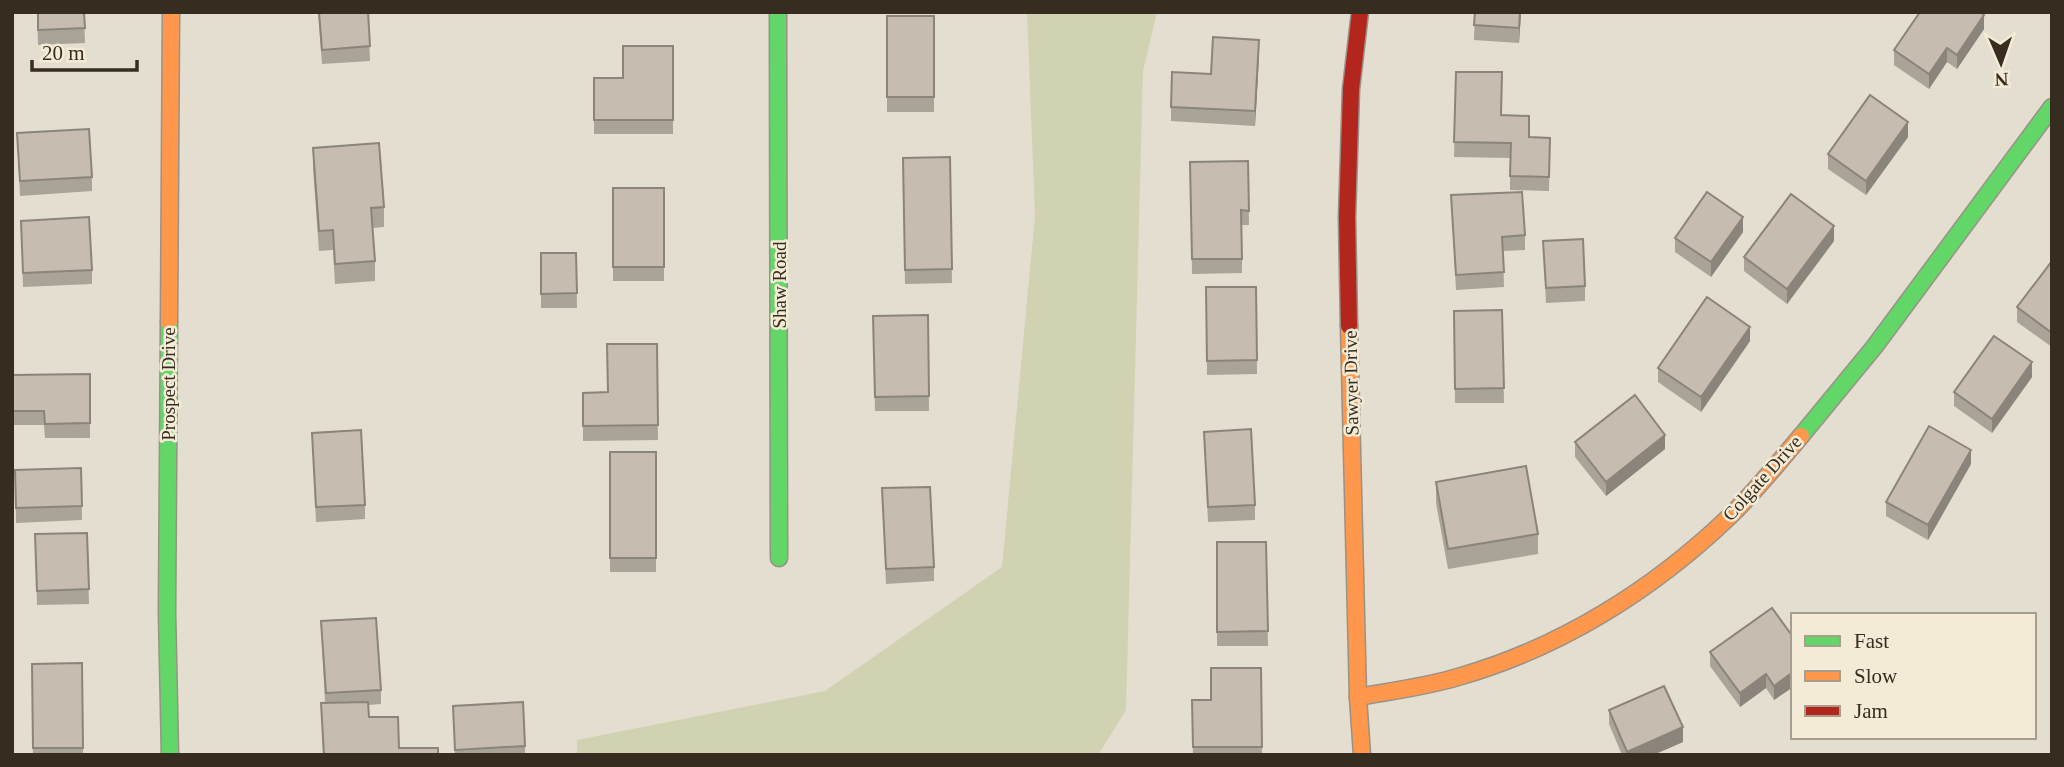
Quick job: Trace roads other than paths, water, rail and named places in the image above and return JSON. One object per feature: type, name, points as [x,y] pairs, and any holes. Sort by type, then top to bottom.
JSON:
[{"type":"street","name":"Prospect Drive","points":[[170,755],[167,612],[171,12]]},
{"type":"street","name":"Shaw Road","points":[[778,12],[779,558]]},
{"type":"street","name":"Sawyer Drive","points":[[1360,12],[1351,89],[1347,217],[1358,697],[1362,755]]},
{"type":"street","name":"Colgate Drive","points":[[1358,697],[1456,678],[1532,652],[1590,623],[1669,569],[1730,516],[1763,481],[1875,346],[2052,107]]}]
